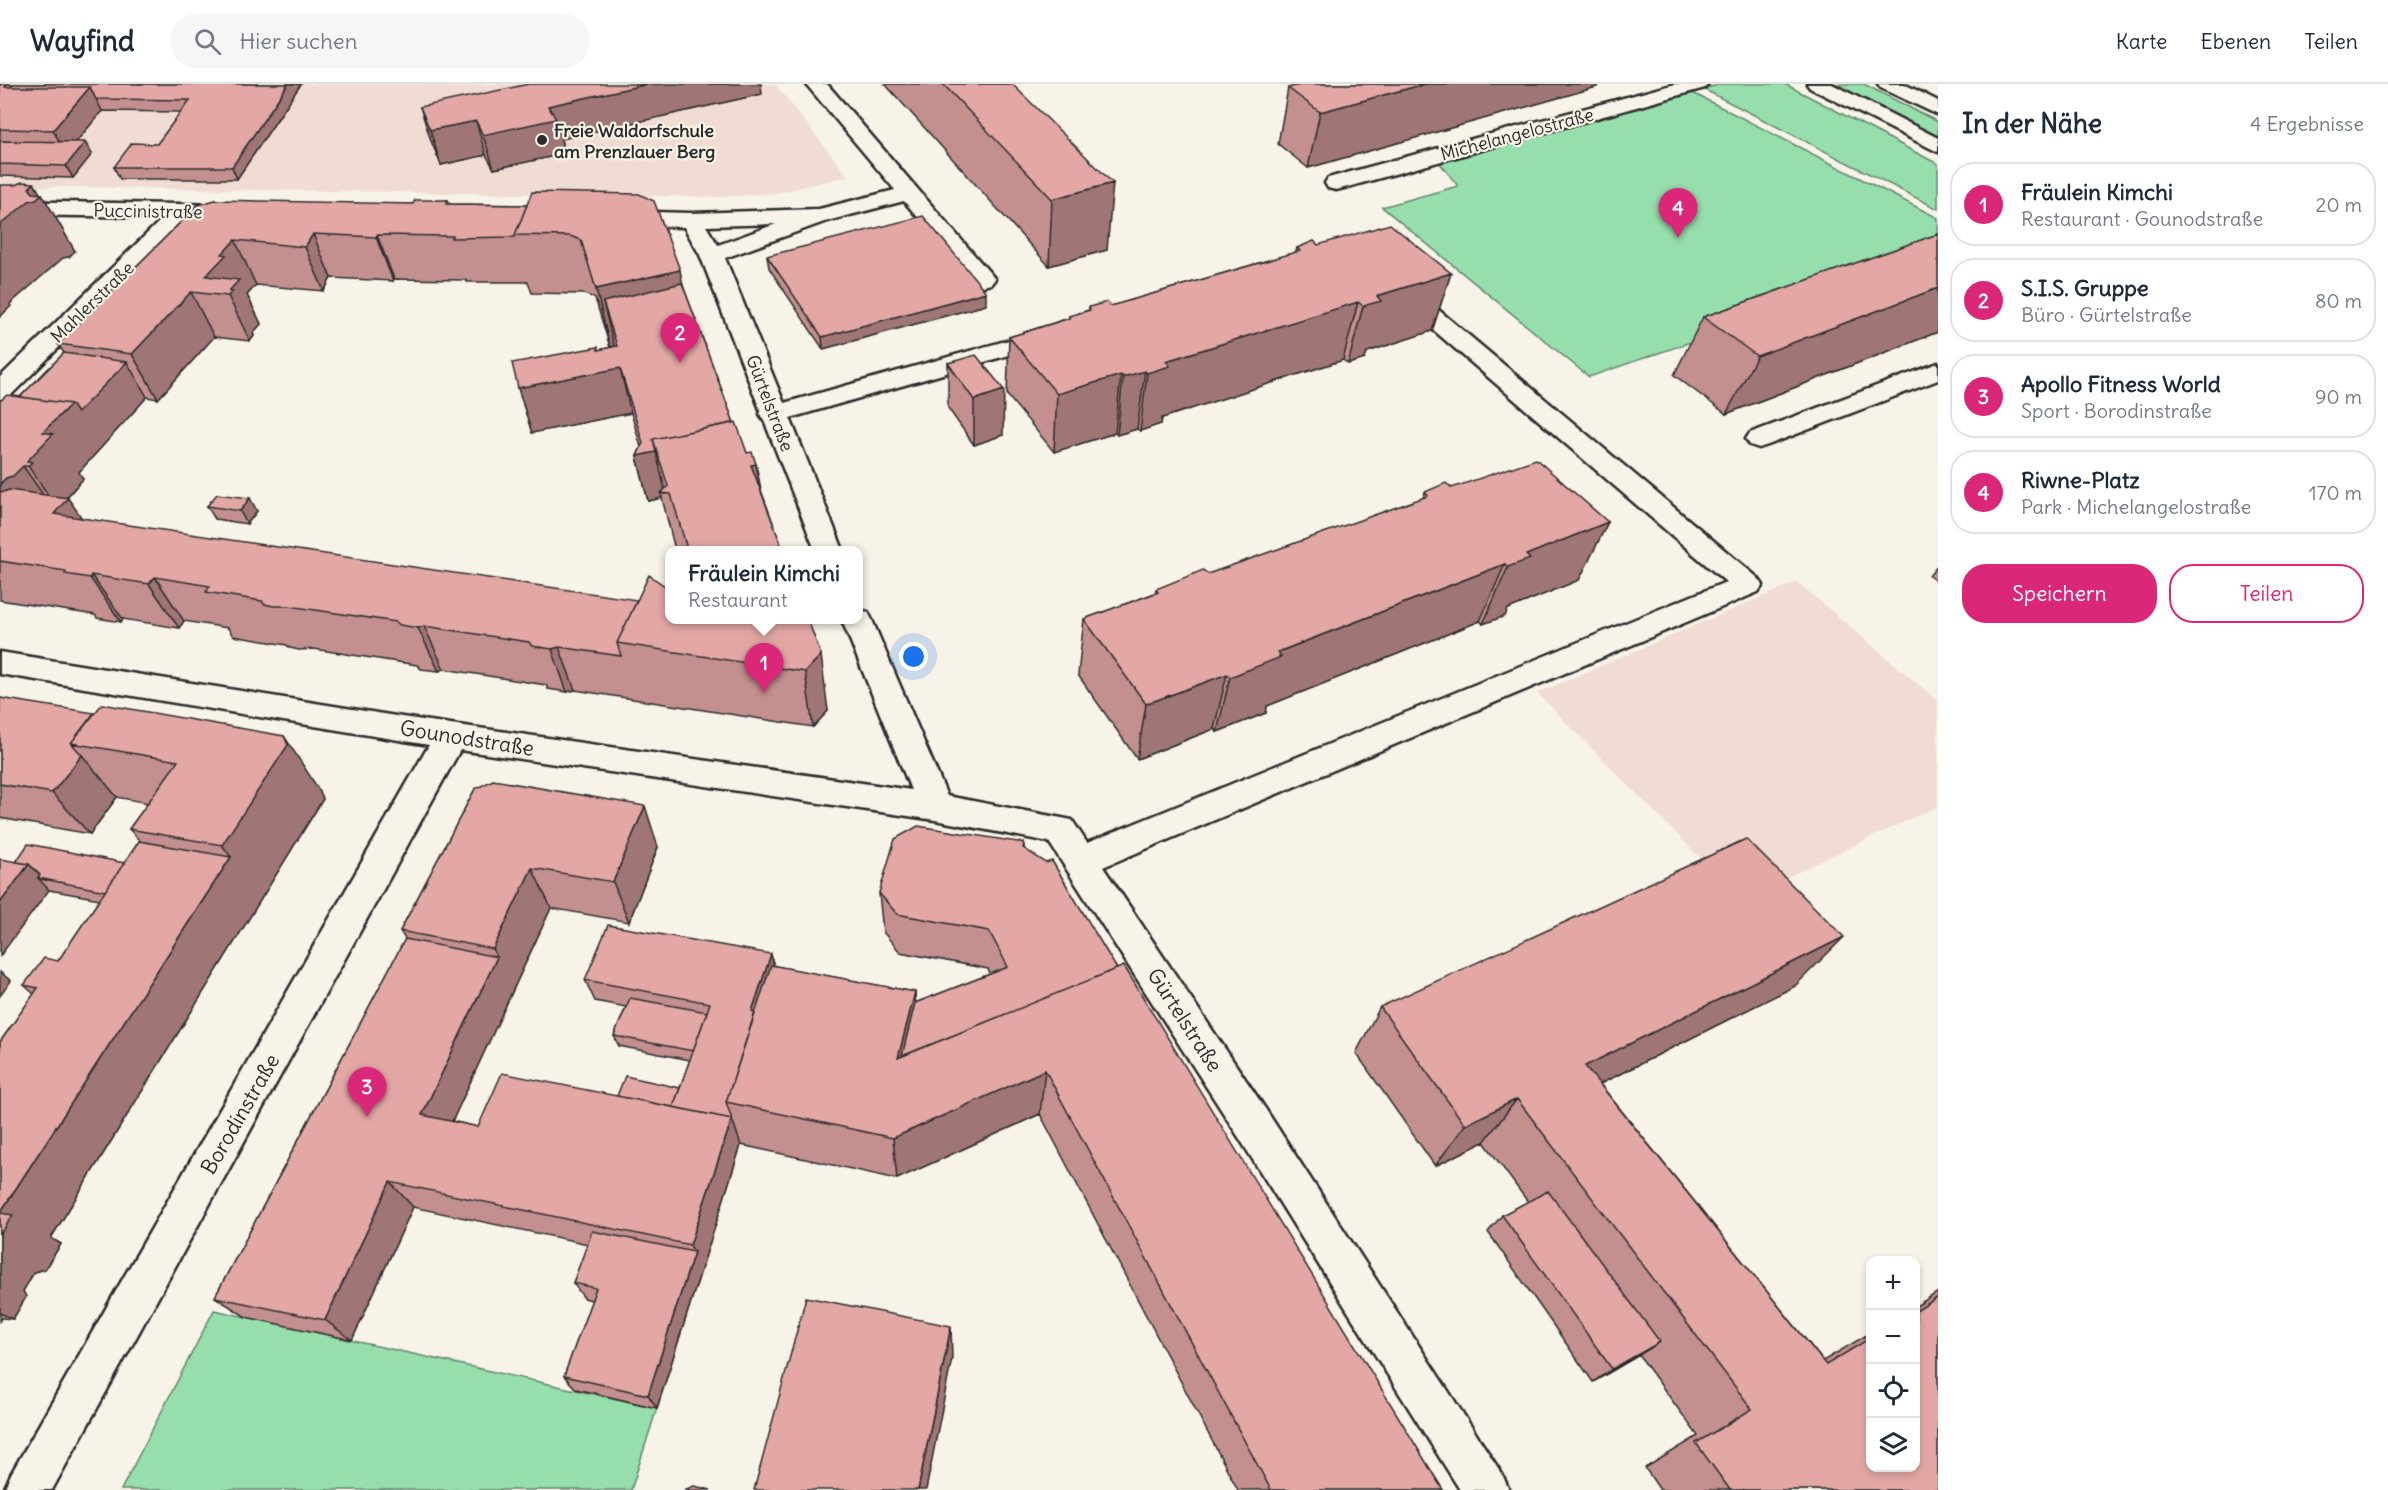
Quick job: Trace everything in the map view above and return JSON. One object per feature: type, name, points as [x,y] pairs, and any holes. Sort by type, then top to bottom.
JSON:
[{"type":"street","points":[[816,84],[983,279]]},
{"type":"street","name":"Michelangelostraße","points":[[1336,183],[1698,84]]},
{"type":"street","points":[[1817,84],[1938,146]]},
{"type":"street","points":[[1888,84],[1938,109]]},
{"type":"street","points":[[712,255],[819,216],[909,193]]},
{"type":"street","name":"Puccinistraße","points":[[0,208],[252,213]]},
{"type":"street","name":"Mahlerstraße","points":[[0,392],[183,211]]},
{"type":"street","points":[[595,218],[691,220],[819,216]]},
{"type":"street","name":"Gürtelstraße","points":[[691,220],[712,255],[827,546]]},
{"type":"street","points":[[1081,861],[1748,585],[1379,272]]},
{"type":"street","points":[[774,414],[1069,330]]},
{"type":"street","points":[[1759,439],[1938,371]]},
{"type":"street","points":[[859,624],[935,807]]},
{"type":"street","name":"Gounodstraße","points":[[0,663],[451,736],[935,807]]},
{"type":"street","name":"Borodinstraße","points":[[27,1490],[451,736]]},
{"type":"street","name":"Gürtelstraße","points":[[935,807],[1060,830],[1265,1142],[1486,1490]]},
{"type":"shaded area","name":"Freie Waldorfschule am Prenzlauer Berg","points":[[42,84],[775,84],[848,176],[777,193],[722,197],[0,186],[0,131]]},
{"type":"shaded area","points":[[1797,582],[1938,701],[1938,806],[1741,899],[1537,693]]},
{"type":"green space","points":[[1721,84],[1785,84],[1938,164],[1938,209],[1703,89]]},
{"type":"green space","points":[[1834,84],[1864,84],[1938,122],[1938,138]]},
{"type":"green space","points":[[1691,92],[1938,218],[1938,257],[1589,377],[1382,207],[1458,186],[1439,162]]},
{"type":"green space","points":[[214,1310],[657,1408],[631,1490],[121,1490]]},
{"type":"building","points":[[0,84],[7,84],[5,87],[90,87],[53,130],[0,129]]},
{"type":"building","points":[[11,84],[288,84],[232,167],[114,167],[132,143],[157,144],[190,100],[96,99],[90,87],[12,87]]},
{"type":"building","points":[[529,84],[648,84],[548,106],[556,119],[483,135],[476,121],[430,130],[420,107]]},
{"type":"building","points":[[943,84],[1012,84],[1113,183],[1052,199]]},
{"type":"building","points":[[1303,84],[1425,84],[1320,112],[1288,88]]},
{"type":"building","points":[[0,141],[85,142],[66,166],[0,164]]},
{"type":"building","points":[[22,182],[34,183],[29,188],[33,193],[42,194],[29,201],[0,225],[0,185],[15,185]]},
{"type":"building","points":[[532,192],[639,194],[654,201],[680,270],[596,289],[581,240],[570,236],[515,235]]},
{"type":"building","points":[[215,200],[413,204],[415,200],[448,200],[446,204],[527,205],[515,237],[452,238],[453,236],[377,235],[376,237],[313,234],[305,247],[235,240],[222,254],[226,255],[206,276],[239,280],[229,291],[233,291],[228,296],[191,292],[132,354],[58,344],[198,205]]},
{"type":"building","points":[[923,216],[986,292],[822,337],[767,256]]},
{"type":"building","points":[[1390,224],[1451,273],[1377,296],[1381,301],[1363,306],[1358,302],[1166,361],[1170,366],[1147,373],[1145,371],[1123,377],[1121,375],[1057,394],[1009,337],[1070,318],[1069,316],[1090,310],[1089,307],[1107,302],[1111,306],[1300,251],[1297,248],[1314,241],[1318,245]]},
{"type":"building","points":[[1938,234],[1938,288],[1757,356],[1703,317]]},
{"type":"building","points":[[682,283],[734,423],[653,439],[656,452],[637,456],[643,443],[620,368],[518,388],[512,363],[598,347],[598,350],[617,346],[603,302]]},
{"type":"building","points":[[64,353],[127,362],[77,413],[71,404],[20,397]]},
{"type":"building","points":[[976,355],[1004,390],[974,400],[948,363]]},
{"type":"building","points":[[7,395],[71,404],[43,432],[53,434],[27,461],[32,462],[28,466],[23,466],[0,484],[0,401]]},
{"type":"building","points":[[736,422],[747,453],[752,452],[756,464],[751,465],[781,546],[686,546],[671,494],[661,493],[668,486],[653,439]]},
{"type":"building","points":[[1536,459],[1608,522],[1526,555],[1530,559],[1508,567],[1505,564],[1278,652],[1281,657],[1230,677],[1227,674],[1146,704],[1084,619],[1158,592],[1156,589],[1203,570],[1208,574],[1428,496],[1425,492],[1446,483],[1452,488]]},
{"type":"building","points":[[9,490],[68,498],[54,514],[637,600],[617,643],[621,656],[559,647],[552,649],[532,646],[529,642],[424,626],[418,628],[400,625],[396,622],[289,606],[274,606],[264,604],[262,601],[206,592],[210,586],[155,577],[149,584],[91,575],[90,578],[65,574],[66,571],[0,561],[0,491]]},
{"type":"building","points":[[217,494],[250,498],[240,511],[207,506]]},
{"type":"building","points":[[649,575],[665,586],[665,624],[809,624],[821,655],[805,672],[617,643]]},
{"type":"building","points":[[0,698],[94,713],[71,743],[82,755],[52,793],[0,784]]},
{"type":"building","points":[[102,704],[284,736],[288,745],[222,845],[129,829],[178,761],[71,743]]},
{"type":"building","points":[[493,780],[645,806],[613,882],[532,868],[493,949],[400,931],[475,789]]},
{"type":"building","points":[[918,826],[1024,843],[1023,848],[1046,863],[1052,861],[1117,969],[902,1056],[915,1003],[1008,967],[989,931],[897,914],[879,893],[895,839]]},
{"type":"building","points":[[1746,839],[1844,937],[1585,1066],[1826,1365],[1866,1340],[1866,1472],[1920,1472],[1920,1308],[1938,1297],[1938,1490],[1730,1490],[1696,1443],[1752,1409],[1517,1099],[1465,1125],[1380,1007]]},
{"type":"building","points":[[139,841],[231,857],[0,1213],[0,1042],[38,988],[24,985],[44,958],[58,961]]},
{"type":"building","points":[[28,844],[125,863],[105,891],[38,878],[40,875],[29,864],[16,862]]},
{"type":"building","points":[[0,859],[29,864],[0,903]]},
{"type":"building","points":[[608,925],[771,954],[726,1102],[732,1119],[673,1107],[710,1003],[585,980]]},
{"type":"building","points":[[405,939],[497,957],[422,1115],[478,1127],[502,1073],[732,1119],[690,1245],[390,1182],[325,1320],[215,1297]]},
{"type":"building","points":[[771,965],[915,992],[898,1058],[1124,966],[1443,1490],[1271,1490],[1045,1070],[893,1138],[726,1102]]},
{"type":"building","points":[[630,998],[707,1012],[693,1051],[614,1036]]},
{"type":"building","points":[[625,1076],[680,1088],[673,1107],[617,1096]]},
{"type":"building","points":[[1548,1191],[1660,1342],[1612,1369],[1502,1215]]},
{"type":"building","points":[[0,1213],[13,1215],[0,1235]]},
{"type":"building","points":[[592,1231],[694,1252],[648,1395],[564,1376],[596,1288],[573,1283]]},
{"type":"building","points":[[806,1297],[951,1326],[918,1490],[754,1490]]},
{"type":"building","points":[[694,1486],[711,1490],[684,1490]]},
{"type":"place","name":"Freie Waldorfschule am Prenzlauer Berg","points":[[542,140]]},
{"type":"place","name":"Riwne-Platz","points":[[1678,238]]},
{"type":"place","name":"S.I.S. Gruppe","points":[[680,363]]},
{"type":"place","name":"Fräulein Kimchi","points":[[764,693]]},
{"type":"place","name":"Apollo Fitness World","points":[[367,1117]]}]
